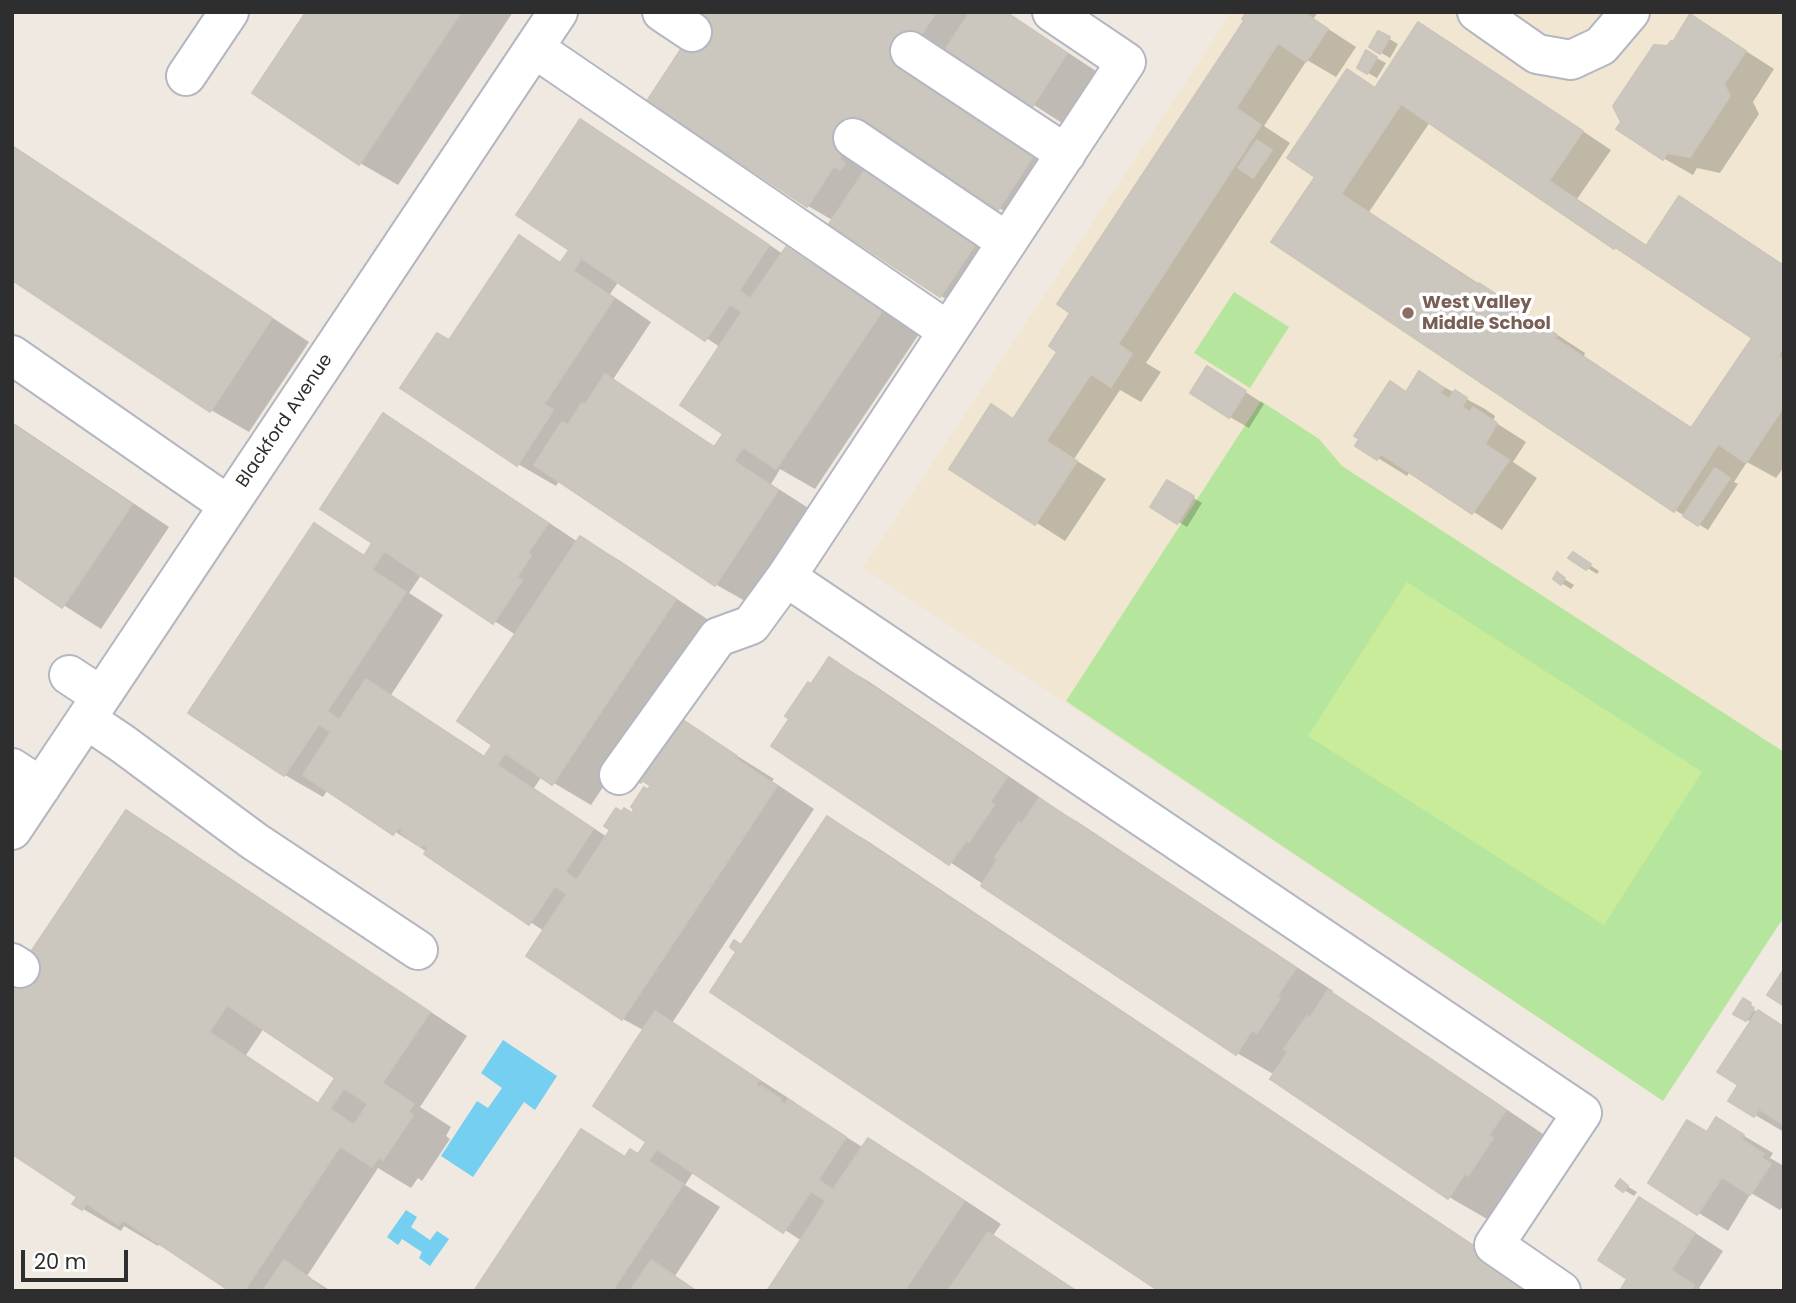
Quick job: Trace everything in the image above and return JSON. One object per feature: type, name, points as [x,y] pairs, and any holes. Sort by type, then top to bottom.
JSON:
[{"type":"street","points":[[186,76],[229,12]]},
{"type":"street","name":"Blackford Avenue","points":[[12,830],[27,778],[93,708],[558,12]]},
{"type":"street","points":[[619,775],[718,637],[751,625],[786,577],[1126,62],[1052,12]]},
{"type":"street","points":[[1477,12],[1537,54],[1571,60],[1601,46],[1630,12]]},
{"type":"street","points":[[534,48],[948,331]]},
{"type":"street","points":[[910,51],[1066,154]]},
{"type":"street","points":[[853,138],[1007,242]]},
{"type":"street","points":[[12,355],[228,505]]},
{"type":"street","points":[[786,577],[1583,1113],[1494,1245],[1562,1291]]},
{"type":"street","points":[[69,675],[123,744],[254,841],[418,950]]},
{"type":"shaded area","name":"West Valley Middle School","points":[[1230,12],[1784,12],[1784,917],[1663,1101],[863,568]]},
{"type":"green space","points":[[1234,292],[1289,327],[1250,388],[1194,353]]},
{"type":"green space","points":[[1261,401],[1319,439],[1342,466],[1784,752],[1784,917],[1663,1101],[1066,701]]},
{"type":"green space","points":[[1407,582],[1702,772],[1604,925],[1308,736]]},
{"type":"water","points":[[503,1040],[557,1076],[535,1110],[524,1102],[473,1177],[441,1156],[477,1101],[488,1108],[502,1088],[481,1073]]},
{"type":"water","points":[[406,1210],[417,1217],[411,1227],[430,1240],[437,1231],[449,1239],[430,1266],[419,1258],[422,1252],[402,1239],[398,1245],[387,1237]]},
{"type":"building","points":[[306,12],[461,12],[359,165],[252,93]]},
{"type":"building","points":[[701,12],[936,12],[900,67],[1033,156],[998,210],[864,120],[839,159],[845,163],[840,170],[834,166],[807,207],[647,101],[704,14]]},
{"type":"building","points":[[970,12],[1006,12],[1067,53],[1032,107],[945,50]]},
{"type":"building","points":[[1247,12],[1303,12],[1328,29],[1306,62],[1278,43],[1236,108],[1261,125],[1118,344],[1132,354],[1111,387],[1091,374],[1046,441],[1077,461],[1035,525],[949,469],[991,404],[1013,419],[1057,352],[1049,346],[1070,313],[1057,304],[1244,21],[1242,19]]},
{"type":"building","points":[[1690,14],[1746,51],[1724,84],[1730,96],[1690,157],[1667,153],[1663,160],[1616,129],[1621,122],[1613,106],[1654,45],[1667,46],[1673,42]]},
{"type":"building","points":[[1418,22],[1583,131],[1549,181],[1646,246],[1679,196],[1784,266],[1784,347],[1778,356],[1784,360],[1784,406],[1746,463],[1718,444],[1674,512],[1271,242],[1315,177],[1287,158],[1347,69],[1375,88]],"holes":[[[1401,104],[1614,249],[1615,247],[1752,338],[1691,428],[1555,338],[1557,335],[1341,194]]]},
{"type":"building","points":[[1378,31],[1390,37],[1380,54],[1369,47]]},
{"type":"building","points":[[1366,50],[1377,57],[1367,74],[1357,68]]},
{"type":"building","points":[[580,119],[769,245],[739,291],[745,295],[736,308],[730,304],[705,341],[581,258],[577,265],[565,256],[569,250],[516,215]]},
{"type":"building","points":[[1257,140],[1272,150],[1253,178],[1238,168]]},
{"type":"building","points":[[12,146],[272,318],[210,412],[12,280]]},
{"type":"building","points":[[865,170],[976,243],[940,297],[829,224]]},
{"type":"building","points":[[519,235],[560,263],[565,256],[577,265],[573,271],[614,298],[544,404],[553,410],[517,466],[400,388],[437,333],[449,340]]},
{"type":"building","points":[[786,247],[882,311],[776,469],[743,447],[738,454],[719,440],[723,434],[680,405],[742,312],[736,308],[745,295],[750,299]]},
{"type":"building","points":[[1207,366],[1246,391],[1229,418],[1190,393]]},
{"type":"building","points":[[1419,371],[1444,388],[1440,393],[1449,399],[1455,390],[1467,398],[1462,407],[1470,412],[1473,407],[1497,423],[1485,444],[1509,460],[1472,514],[1381,454],[1377,460],[1355,446],[1359,439],[1354,436],[1390,381],[1406,392]]},
{"type":"building","points":[[605,374],[714,447],[719,440],[738,454],[734,461],[778,490],[715,586],[534,465],[562,422],[568,425]]},
{"type":"building","points":[[383,413],[548,523],[528,553],[531,555],[517,577],[522,580],[493,624],[384,551],[372,570],[406,592],[327,711],[339,720],[366,679],[484,757],[492,745],[457,721],[580,536],[676,599],[552,785],[505,753],[497,765],[593,829],[565,872],[577,880],[610,830],[604,826],[616,808],[622,812],[624,808],[632,813],[634,809],[631,807],[644,787],[647,790],[651,785],[635,779],[671,724],[677,727],[683,720],[777,786],[622,1020],[526,956],[567,894],[555,886],[529,925],[424,854],[428,848],[423,844],[421,847],[398,828],[393,835],[303,775],[331,732],[319,724],[284,776],[188,713],[314,523],[364,556],[372,543],[320,509]]},
{"type":"building","points":[[12,424],[132,504],[62,608],[12,574]]},
{"type":"building","points":[[1715,468],[1730,478],[1698,526],[1683,516]]},
{"type":"building","points":[[1167,480],[1194,496],[1177,524],[1150,507]]},
{"type":"building","points":[[1573,552],[1591,564],[1586,570],[1568,558]]},
{"type":"building","points":[[1557,572],[1565,578],[1561,585],[1553,579]]},
{"type":"building","points":[[829,657],[1007,777],[990,802],[994,805],[969,842],[966,840],[949,865],[771,746],[789,719],[785,716]]},
{"type":"building","points":[[1039,798],[1296,968],[1257,1033],[1252,1030],[1236,1055],[981,886],[998,859],[995,857]]},
{"type":"building","points":[[126,810],[430,1012],[382,1083],[414,1104],[408,1112],[413,1115],[383,1160],[379,1157],[372,1167],[340,1146],[244,1291],[230,1291],[123,1220],[119,1225],[86,1203],[82,1210],[72,1204],[77,1197],[12,1154],[12,980]],"holes":[[[227,1005],[335,1078],[318,1104],[209,1032]],[[344,1088],[368,1104],[354,1125],[330,1109]]]},
{"type":"building","points":[[827,816],[1541,1291],[1159,1291],[710,992],[736,952],[730,947],[734,940],[741,945]]},
{"type":"building","points":[[1784,969],[1784,1006],[1767,995]]},
{"type":"building","points":[[1328,990],[1506,1110],[1489,1135],[1493,1138],[1468,1176],[1465,1173],[1448,1199],[1270,1079],[1288,1052],[1284,1049],[1307,1016],[1310,1018]]},
{"type":"building","points":[[1743,998],[1754,1008],[1746,1021],[1733,1014]]},
{"type":"building","points":[[1758,1010],[1784,1027],[1784,1125],[1759,1109],[1754,1117],[1728,1101],[1738,1085],[1717,1072]]},
{"type":"building","points":[[655,1011],[759,1080],[755,1086],[761,1086],[781,1099],[779,1101],[785,1105],[788,1099],[846,1137],[818,1180],[833,1190],[868,1138],[964,1201],[904,1291],[767,1291],[826,1201],[811,1191],[783,1233],[657,1149],[648,1161],[683,1184],[612,1291],[474,1291],[581,1129],[625,1157],[630,1149],[638,1154],[646,1142],[593,1106]]},
{"type":"building","points":[[1716,1117],[1744,1135],[1741,1139],[1764,1154],[1761,1157],[1771,1164],[1750,1195],[1722,1177],[1697,1215],[1648,1183],[1687,1120],[1707,1132]]},
{"type":"building","points":[[1620,1179],[1628,1186],[1623,1192],[1615,1186]]},
{"type":"building","points":[[1639,1197],[1695,1233],[1671,1270],[1694,1285],[1691,1291],[1620,1291],[1627,1279],[1598,1260]]},
{"type":"building","points":[[988,1232],[1076,1291],[948,1291]]},
{"type":"building","points":[[284,1260],[311,1279],[325,1291],[263,1291]]},
{"type":"building","points":[[651,1260],[696,1291],[630,1291]]},
{"type":"place","name":"West Valley Middle School","points":[[1408,313]]}]
